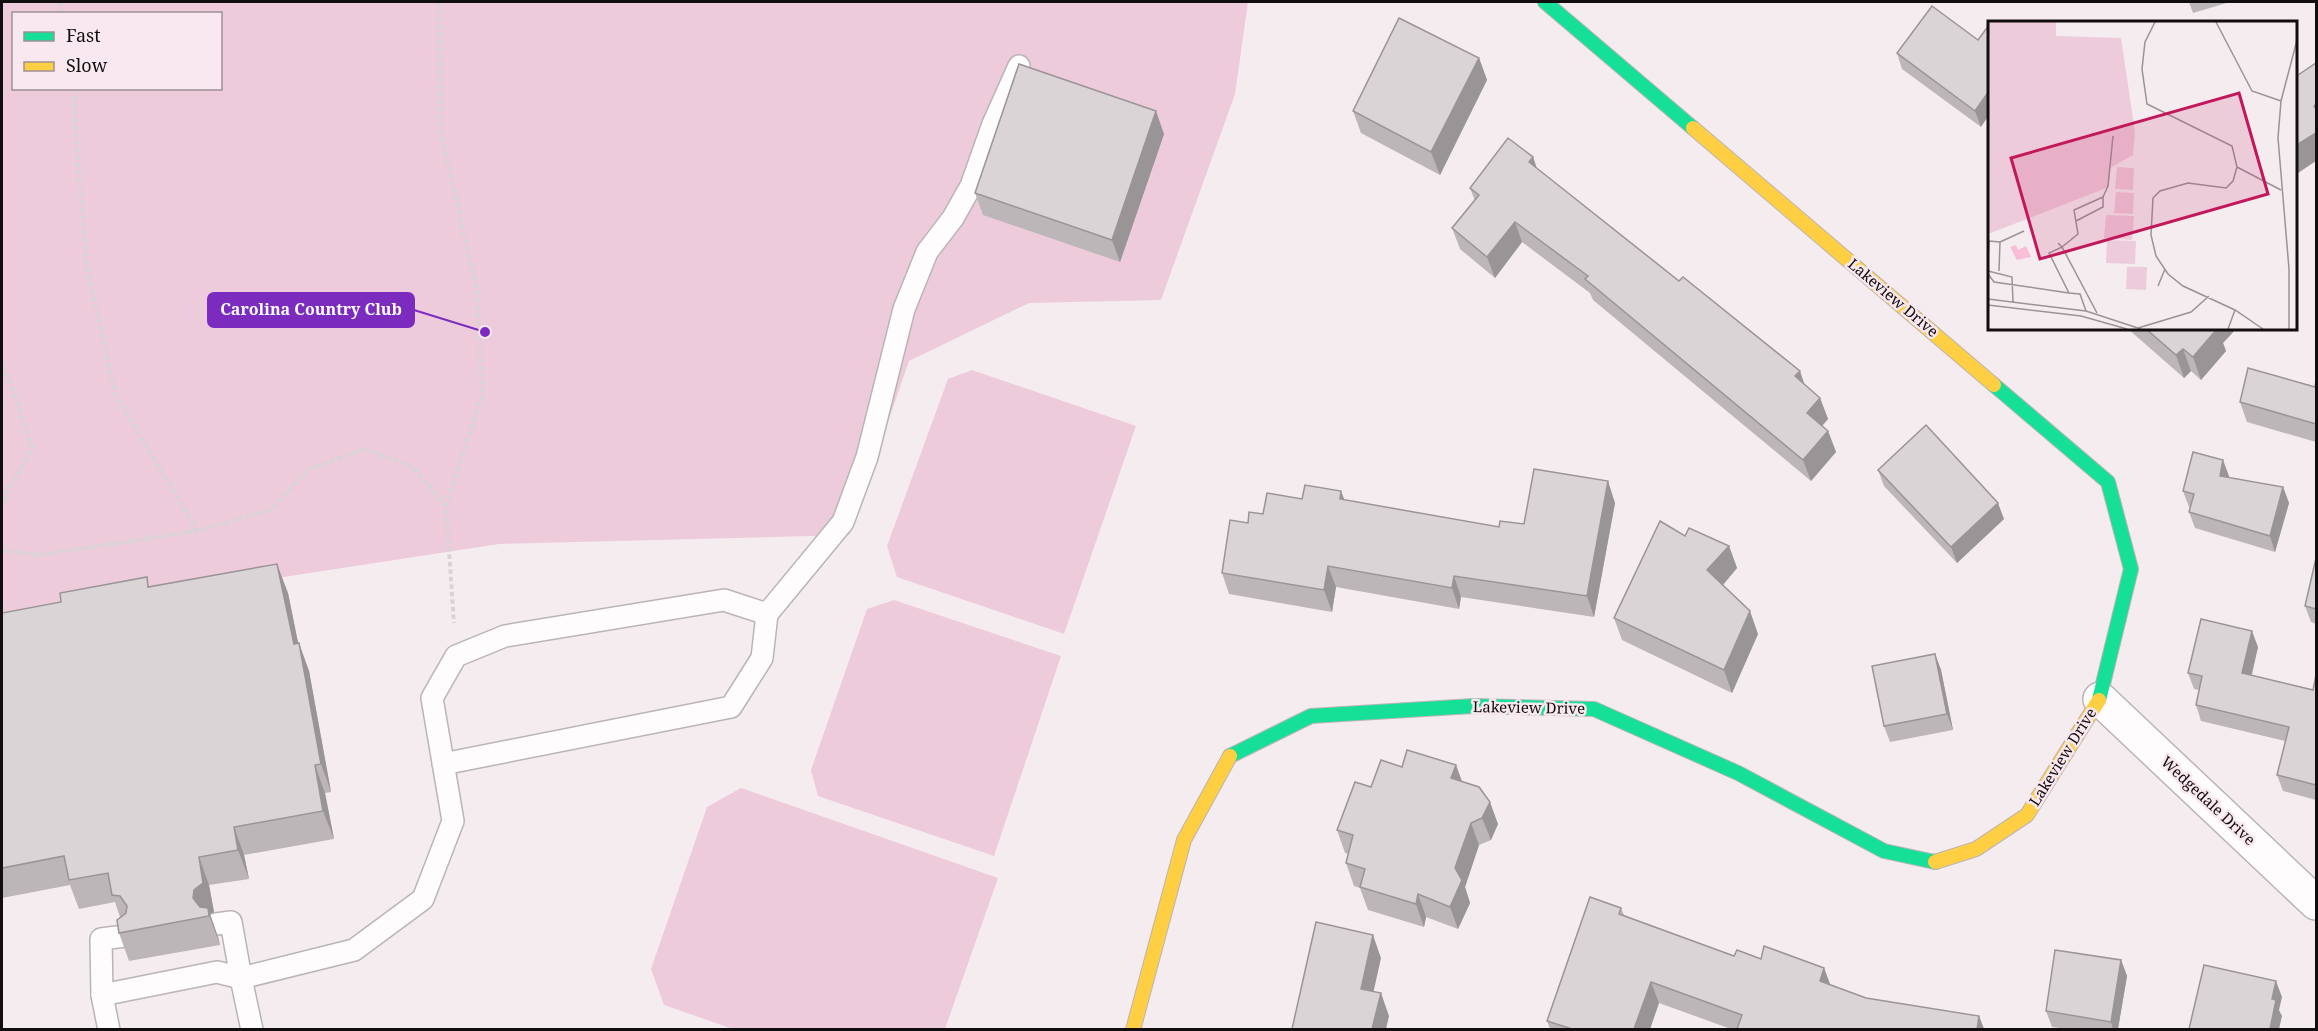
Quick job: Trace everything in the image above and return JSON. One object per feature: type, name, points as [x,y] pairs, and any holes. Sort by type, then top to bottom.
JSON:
[{"type":"street","name":"Lakeview Drive","points":[[1133,1029],[1184,840],[1230,756],[1311,716],[1473,706],[1594,709],[1738,773],[1884,850],[1937,862],[1976,849],[2027,815],[2100,699],[2131,569],[2108,482],[1545,2]]},
{"type":"street","name":"Wedgedale Drive","points":[[2100,699],[2316,903]]},
{"type":"lane","points":[[443,764],[731,707],[762,658],[767,614],[843,522],[867,457],[904,309],[927,252],[953,218],[971,186],[993,124],[1019,66]]},
{"type":"lane","points":[[102,995],[217,972],[241,978],[354,950],[423,899],[453,821],[432,698],[456,656],[505,636],[724,600],[767,614]]},
{"type":"lane","points":[[216,924],[231,922],[252,1029]]},
{"type":"lane","points":[[109,1029],[102,995],[101,939],[125,936]]},
{"type":"path","points":[[439,2],[441,132],[477,291],[482,396],[446,506],[456,656]]},
{"type":"path","points":[[75,90],[75,124],[87,267],[115,393],[197,531]]},
{"type":"path","points":[[2,368],[9,378],[32,447],[2,503]]},
{"type":"path","points":[[2,550],[38,555],[197,531],[270,510],[309,469],[366,449],[413,466],[446,506]]},
{"type":"shaded area","points":[[2,2],[1248,2],[1235,94],[1161,300],[1029,303],[909,361],[849,535],[499,544],[2,620]]},
{"type":"shaded area","points":[[972,370],[1136,426],[1064,634],[897,577],[887,546],[948,379]]},
{"type":"shaded area","points":[[894,600],[1061,656],[994,856],[818,796],[811,770],[867,609]]},
{"type":"shaded area","points":[[741,788],[998,878],[945,1029],[733,1029],[664,1005],[651,969],[707,807]]},
{"type":"building","points":[[1932,6],[1978,40],[1988,26],[1988,92],[1975,111],[1897,53]]},
{"type":"building","points":[[1399,18],[1479,58],[1431,152],[1353,111]]},
{"type":"building","points":[[2316,63],[2316,104],[2314,106],[2316,133],[2297,145],[2297,74]]},
{"type":"building","points":[[1019,64],[1156,111],[1112,240],[975,193]]},
{"type":"building","points":[[1508,138],[1533,157],[1529,162],[1679,281],[1683,277],[1800,371],[1795,376],[1820,398],[1807,413],[1828,431],[1803,460],[1585,279],[1588,276],[1515,222],[1487,257],[1452,228],[1479,195],[1470,188]]},
{"type":"building","points":[[2147,330],[2216,330],[2193,357],[2183,349],[2176,355]]},
{"type":"building","points":[[2248,368],[2315,387],[2316,380],[2316,424],[2240,402]]},
{"type":"building","points":[[1926,425],[1998,503],[1951,547],[1878,470]]},
{"type":"building","points":[[2193,452],[2223,460],[2220,476],[2283,487],[2270,536],[2189,512],[2194,494],[2183,491]]},
{"type":"building","points":[[1534,469],[1608,481],[1587,596],[1454,576],[1452,588],[1328,566],[1324,590],[1222,573],[1230,520],[1248,523],[1249,512],[1263,514],[1267,493],[1302,499],[1305,485],[1341,491],[1340,499],[1499,527],[1500,521],[1524,524]]},
{"type":"building","points":[[1660,521],[1685,536],[1689,528],[1729,546],[1707,570],[1750,611],[1724,670],[1614,618]]},
{"type":"building","points":[[2316,558],[2316,609],[2305,606]]},
{"type":"building","points":[[277,564],[294,644],[299,643],[321,764],[315,765],[323,811],[234,827],[238,850],[199,857],[203,883],[194,890],[193,898],[200,907],[208,908],[209,916],[119,933],[117,920],[126,913],[127,906],[120,896],[112,895],[108,873],[69,880],[64,856],[2,868],[2,613],[61,602],[60,593],[147,577],[148,587]]},
{"type":"building","points":[[2201,619],[2252,631],[2242,673],[2313,690],[2316,675],[2316,785],[2277,775],[2289,727],[2196,705],[2202,676],[2188,673]]},
{"type":"building","points":[[1935,654],[1947,714],[1884,726],[1872,666]]},
{"type":"building","points":[[1407,750],[1456,765],[1451,778],[1479,787],[1490,802],[1482,818],[1471,823],[1455,868],[1462,880],[1450,907],[1418,894],[1416,904],[1360,887],[1365,869],[1346,863],[1353,835],[1337,830],[1355,782],[1371,787],[1381,760],[1402,767]]},
{"type":"building","points":[[1590,897],[1621,908],[1619,914],[1734,956],[1737,950],[1761,959],[1764,946],[1824,968],[1820,981],[1866,998],[1979,1016],[1977,1029],[1737,1029],[1742,1015],[1651,982],[1634,1029],[1572,1029],[1547,1021]]},
{"type":"building","points":[[1316,922],[1373,935],[1361,989],[1381,993],[1372,1029],[1292,1029]]},
{"type":"building","points":[[2055,950],[2121,960],[2111,1022],[2046,1011]]},
{"type":"building","points":[[2204,965],[2276,981],[2272,999],[2276,1000],[2270,1029],[2189,1029]]},
{"type":"traffic: fast","points":[[1545,2],[1693,128]]},
{"type":"traffic: fast","points":[[1994,385],[2108,482],[2131,569],[2099,700]]},
{"type":"traffic: fast","points":[[1230,756],[1311,716],[1473,706],[1594,709],[1738,773],[1884,851],[1935,862]]},
{"type":"traffic: slow","points":[[1693,128],[1994,385]]},
{"type":"traffic: slow","points":[[1935,862],[1976,849],[2027,815],[2099,700]]},
{"type":"traffic: slow","points":[[1133,1030],[1184,840],[1230,756]]},
{"type":"place","name":"Carolina Country Club","points":[[485,332]]}]
